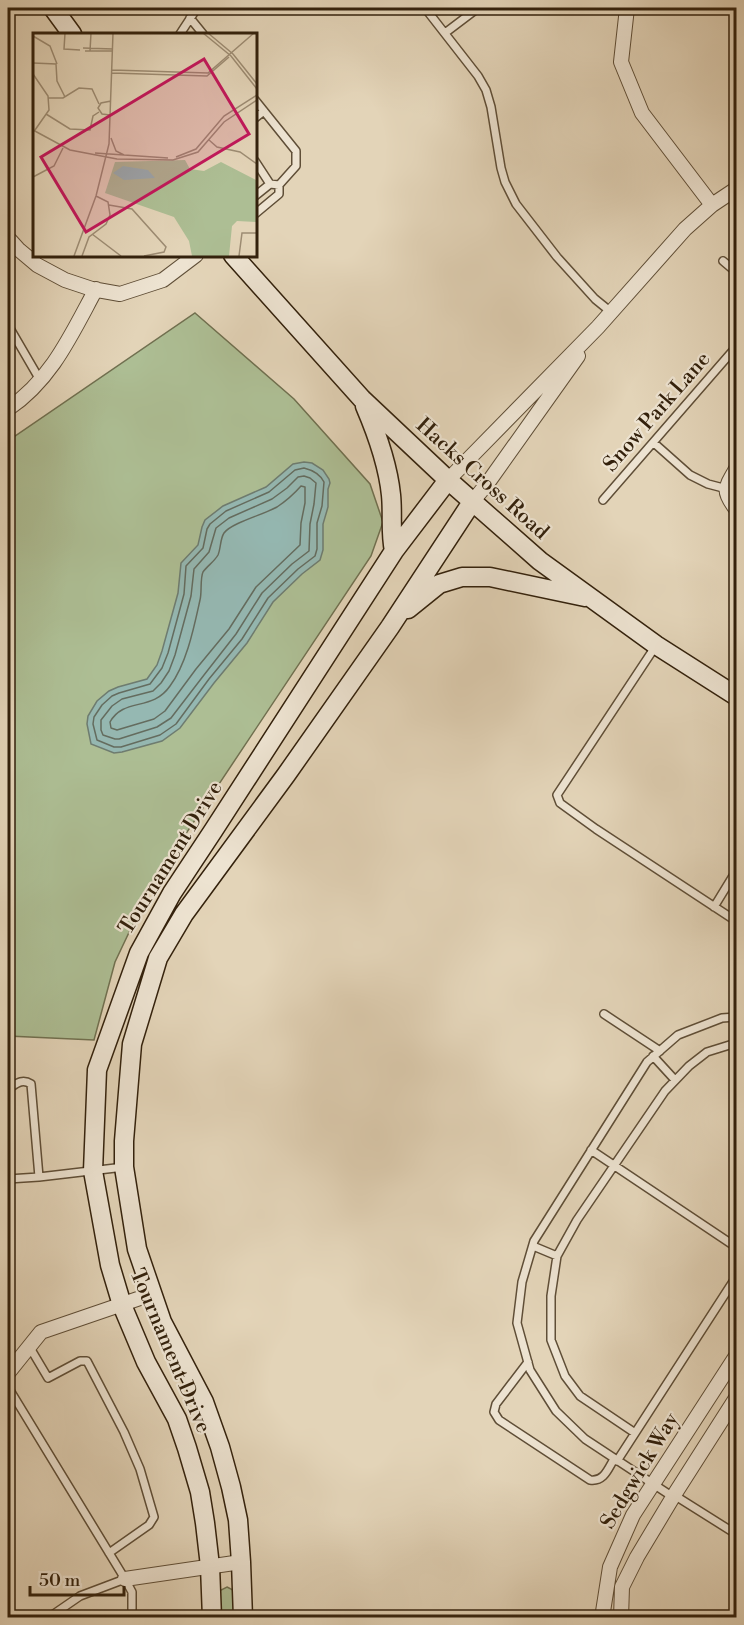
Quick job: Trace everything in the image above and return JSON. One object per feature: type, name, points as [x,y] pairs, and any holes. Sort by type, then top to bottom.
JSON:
[{"type":"street","points":[[53,8],[71,33]]},
{"type":"street","points":[[627,8],[621,62],[642,113],[712,205]]},
{"type":"street","name":"Tournament Drive","points":[[212,1617],[210,1566],[200,1492],[177,1419],[146,1362],[122,1305],[110,1265],[93,1171],[97,1070],[139,953],[172,893],[394,551],[448,480],[598,327],[666,248],[712,205],[736,189]]},
{"type":"street","points":[[8,238],[38,265],[65,280],[96,290],[120,294],[163,280],[195,256]]},
{"type":"street","name":"Hacks Cross Road","points":[[234,256],[362,399],[472,502],[540,561],[656,645],[736,696]]},
{"type":"street","points":[[8,409],[25,397],[55,363],[96,290]]},
{"type":"street","name":"Tournament Drive","points":[[243,1617],[242,1562],[238,1520],[220,1447],[204,1402],[162,1322],[137,1249],[124,1167],[132,1044],[158,958],[184,914],[286,775],[397,617],[472,502],[549,399],[598,327]]},
{"type":"street","points":[[362,399],[376,431],[384,460],[391,494],[391,537],[394,551]]},
{"type":"street","points":[[736,469],[727,484],[728,498],[736,509]]},
{"type":"street","points":[[397,617],[439,584],[462,577],[490,577],[592,598]]},
{"type":"street","points":[[8,1373],[41,1332],[152,1294]]},
{"type":"street","name":"Sedgwick Way","points":[[602,1617],[610,1567],[633,1515],[736,1356]]},
{"type":"street","name":"Sedgwick Way","points":[[621,1617],[622,1587],[637,1557],[736,1398]]},
{"type":"street","points":[[125,1579],[242,1562]]},
{"type":"lane","points":[[181,33],[197,8]]},
{"type":"lane","points":[[425,8],[478,76],[486,90],[501,168],[510,196],[557,257],[595,299],[611,312]]},
{"type":"lane","points":[[445,33],[478,8]]},
{"type":"lane","points":[[190,18],[202,33]]},
{"type":"lane","points":[[256,101],[296,152],[296,166],[279,185],[279,194],[256,213]]},
{"type":"lane","points":[[256,117],[264,111]]},
{"type":"lane","points":[[256,163],[270,184]]},
{"type":"lane","points":[[256,195],[270,184],[279,185]]},
{"type":"lane","points":[[723,261],[736,272]]},
{"type":"lane","points":[[8,325],[40,381]]},
{"type":"lane","name":"Snow Park Lane","points":[[603,500],[736,346]]},
{"type":"lane","points":[[654,443],[690,475],[708,484],[727,489]]},
{"type":"lane","points":[[656,645],[557,795],[560,803],[596,829],[736,921]]},
{"type":"lane","points":[[714,907],[736,873]]},
{"type":"lane","points":[[604,1014],[657,1054],[675,1080]]},
{"type":"lane","points":[[736,1017],[722,1018],[678,1035],[647,1062],[534,1241],[522,1282],[517,1323],[531,1370],[555,1411],[585,1439],[653,1485],[736,1534]]},
{"type":"lane","points":[[634,1433],[580,1396],[565,1376],[551,1340],[551,1296],[557,1256],[577,1220],[665,1091],[689,1066],[707,1052],[736,1043]]},
{"type":"lane","points":[[8,1089],[20,1081],[27,1081],[31,1084],[39,1177]]},
{"type":"lane","points":[[591,1150],[736,1247]]},
{"type":"lane","points":[[8,1179],[124,1167]]},
{"type":"lane","points":[[532,1246],[557,1256]]},
{"type":"lane","points":[[528,1362],[496,1404],[494,1412],[499,1420],[590,1480],[597,1481],[616,1460],[736,1277]]},
{"type":"lane","points":[[30,1346],[48,1378],[80,1361],[87,1361],[124,1432],[140,1469],[154,1516],[149,1525],[109,1552]]},
{"type":"lane","points":[[8,1387],[125,1579],[132,1592],[133,1617],[158,1617]]},
{"type":"lane","points":[[48,1617],[80,1596],[125,1579]]},
{"type":"green space","points":[[195,313],[294,399],[370,484],[383,522],[371,556],[151,886],[115,962],[94,1040],[8,1036],[8,441]]},
{"type":"green space","points":[[227,1587],[235,1593],[236,1617],[219,1617],[219,1592]]},
{"type":"water","points":[[312,463],[323,470],[330,483],[320,560],[273,602],[247,643],[180,728],[162,741],[122,752],[114,753],[91,744],[87,724],[88,716],[97,701],[118,687],[147,679],[157,665],[178,593],[181,563],[198,545],[205,520],[223,506],[266,487],[293,464]]}]
